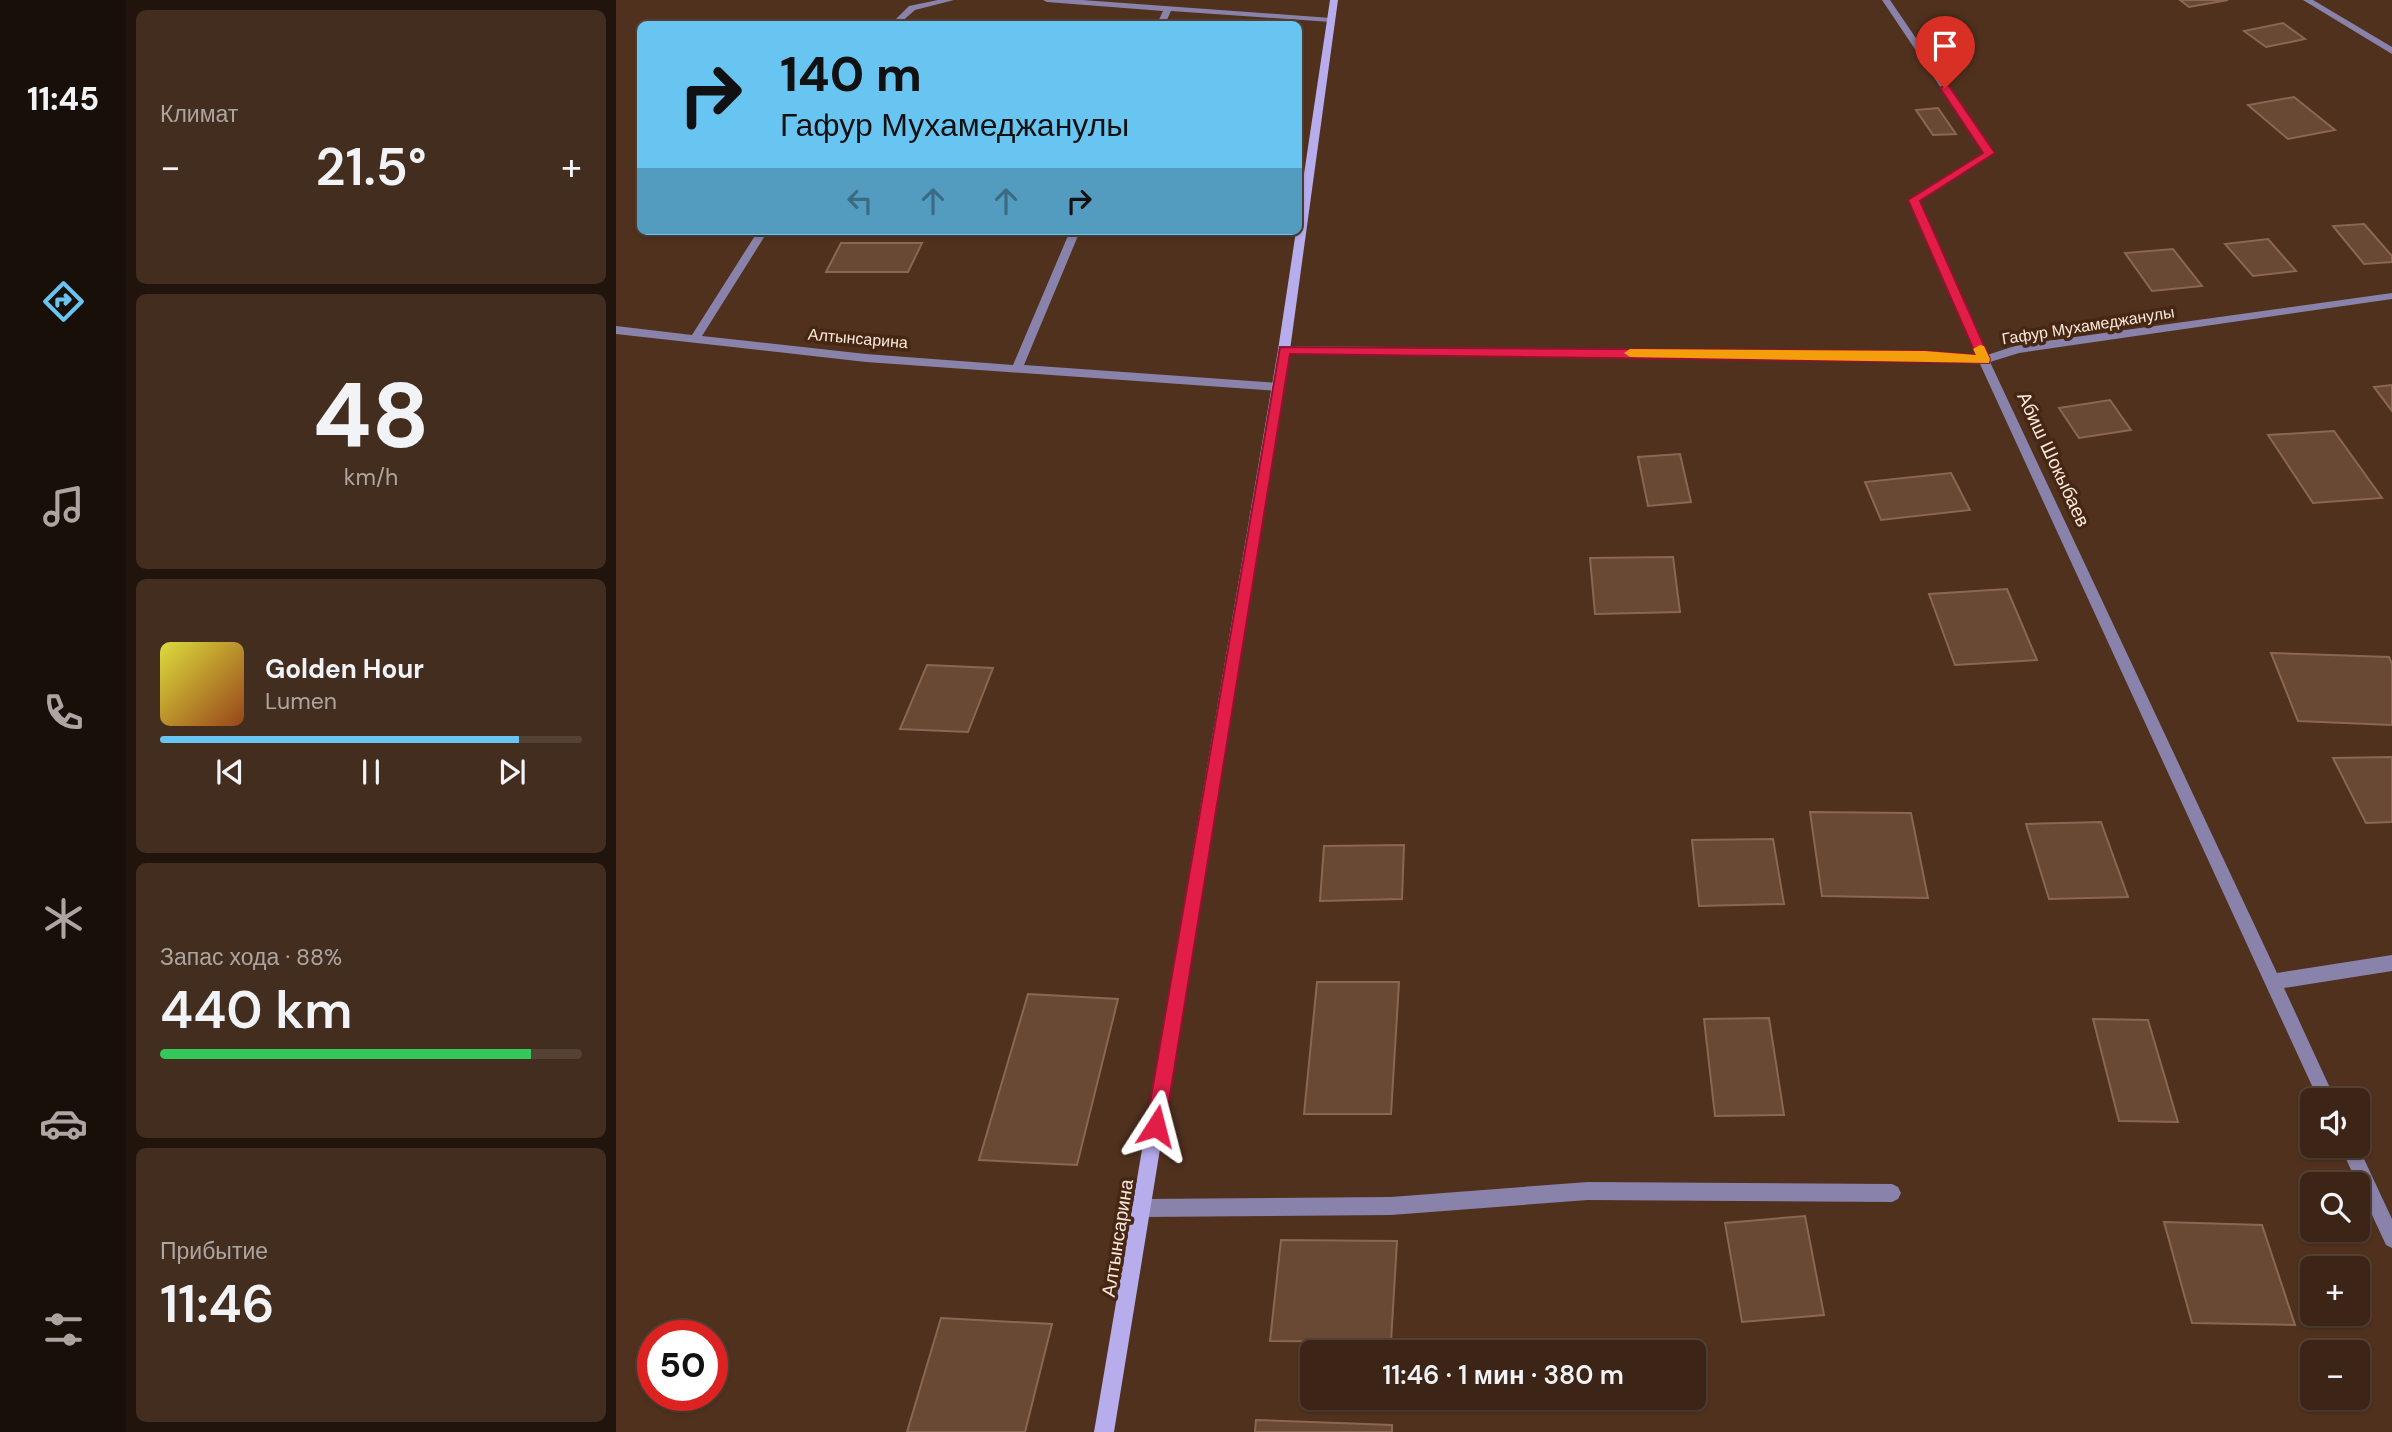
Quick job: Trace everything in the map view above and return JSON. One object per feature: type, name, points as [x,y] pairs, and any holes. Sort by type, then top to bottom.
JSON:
[{"type":"main road","name":"Алтынсарина","points":[[1302,224],[1334,0]]},
{"type":"main road","name":"Алтынсарина","points":[[1104,1432],[1278,387],[1300,235]]},
{"type":"street","points":[[898,21],[912,8],[950,0]]},
{"type":"street","points":[[1047,0],[1331,20]]},
{"type":"street","name":"Абиш Шокыбаев","points":[[1886,0],[1989,153],[1914,200],[1984,359],[2322,1088]]},
{"type":"street","points":[[2307,0],[2392,51]]},
{"type":"street","points":[[1162,21],[1168,9]]},
{"type":"street","points":[[695,339],[760,235]]},
{"type":"street","points":[[1018,368],[1073,235]]},
{"type":"street","name":"Гафур Мухамеджанулы","points":[[1284,350],[1925,356],[1984,359],[2018,349],[2392,296]]},
{"type":"street","name":"Алтынсарина","points":[[616,330],[866,358],[1278,387]]},
{"type":"street","points":[[2273,982],[2392,963]]},
{"type":"street","points":[[2355,1158],[2392,1239]]},
{"type":"street","points":[[1142,1208],[1391,1206],[1588,1191],[1892,1193]]},
{"type":"building","points":[[2180,0],[2228,0],[2189,7]]},
{"type":"building","points":[[2283,23],[2305,39],[2266,47],[2244,31]]},
{"type":"building","points":[[2294,97],[2335,130],[2288,139],[2248,105]]},
{"type":"building","points":[[1938,108],[1956,134],[1933,135],[1916,110]]},
{"type":"building","points":[[2364,224],[2392,256],[2392,262],[2364,264],[2333,226]]},
{"type":"building","points":[[2268,239],[2296,271],[2253,276],[2225,244]]},
{"type":"building","points":[[841,243],[922,243],[908,272],[826,272]]},
{"type":"building","points":[[2173,249],[2202,286],[2152,291],[2125,253]]},
{"type":"building","points":[[2392,385],[2392,411],[2374,387]]},
{"type":"building","points":[[2110,400],[2131,430],[2079,438],[2059,408]]},
{"type":"building","points":[[2334,431],[2382,498],[2313,503],[2268,435]]},
{"type":"building","points":[[1680,454],[1691,502],[1648,506],[1638,457]]},
{"type":"building","points":[[1951,473],[1970,510],[1881,520],[1865,482]]},
{"type":"building","points":[[1673,557],[1680,612],[1595,614],[1590,558]]},
{"type":"building","points":[[2007,589],[2037,660],[1955,665],[1929,594]]},
{"type":"building","points":[[2271,653],[2389,657],[2392,664],[2392,725],[2298,721]]},
{"type":"building","points":[[927,665],[993,668],[968,732],[900,729]]},
{"type":"building","points":[[2392,757],[2392,822],[2366,823],[2333,758]]},
{"type":"building","points":[[1810,812],[1911,813],[1928,898],[1822,896]]},
{"type":"building","points":[[2101,822],[2128,897],[2049,899],[2026,824]]},
{"type":"building","points":[[1773,839],[1784,904],[1699,906],[1692,840]]},
{"type":"building","points":[[1404,845],[1402,899],[1320,901],[1324,846]]},
{"type":"building","points":[[1317,982],[1399,982],[1391,1114],[1304,1114]]},
{"type":"building","points":[[1028,994],[1118,999],[1077,1165],[979,1160]]},
{"type":"building","points":[[1769,1018],[1784,1115],[1715,1116],[1704,1019]]},
{"type":"building","points":[[2093,1019],[2148,1020],[2178,1122],[2119,1121]]},
{"type":"building","points":[[1805,1216],[1824,1315],[1742,1322],[1725,1223]]},
{"type":"building","points":[[2164,1222],[2262,1225],[2295,1325],[2192,1323]]},
{"type":"building","points":[[1281,1240],[1397,1241],[1391,1340],[1270,1341]]},
{"type":"building","points":[[941,1318],[1052,1324],[1025,1432],[907,1432]]},
{"type":"building","points":[[1256,1420],[1392,1425],[1392,1432],[1255,1432]]},
{"type":"slow traffic","points":[[1630,353],[1984,359],[1980,349]]},
{"type":"route","points":[[1156,1126],[1284,350],[1925,356],[1984,359],[1914,200],[1989,153],[1945,88]]}]
